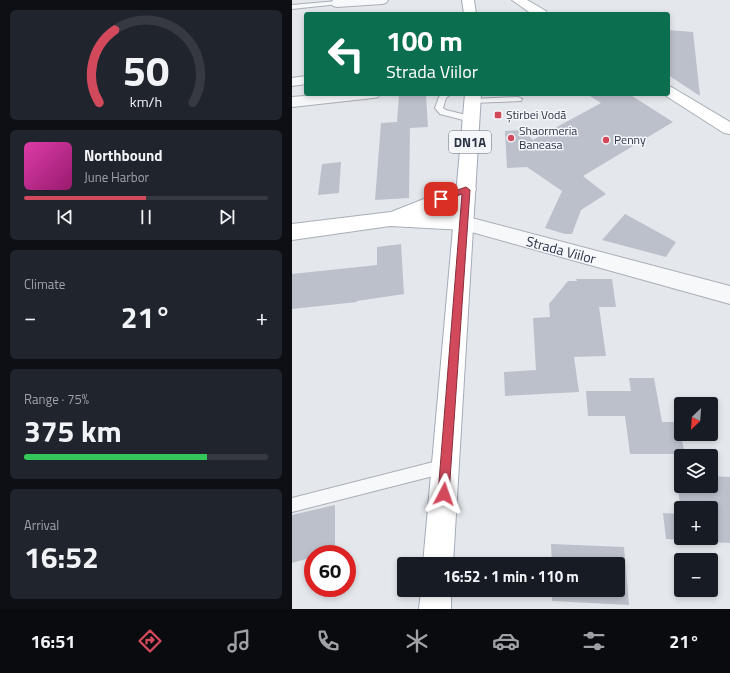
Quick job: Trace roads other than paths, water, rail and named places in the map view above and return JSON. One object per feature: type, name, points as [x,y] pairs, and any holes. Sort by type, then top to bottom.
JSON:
[{"type":"main road","points":[[518,0],[538,12]]},
{"type":"main road","points":[[670,93],[730,129]]},
{"type":"main road","name":"DN1A","points":[[439,557],[472,98]]},
{"type":"main road","name":"Strada Viilor","points":[[390,219],[466,190]]},
{"type":"main road","name":"Strada Viilor","points":[[292,232],[390,219],[464,224]]},
{"type":"main road","points":[[435,609],[436,597]]},
{"type":"street","points":[[337,3],[382,0]]},
{"type":"street","points":[[292,82],[304,80]]},
{"type":"street","points":[[292,102],[353,96]]},
{"type":"street","name":"Strada Viilor","points":[[464,224],[730,295]]},
{"type":"lane","points":[[292,7],[337,3]]},
{"type":"lane","points":[[444,96],[439,108],[443,112],[471,119]]},
{"type":"lane","points":[[472,98],[518,99]]},
{"type":"lane","points":[[292,505],[446,466]]},
{"type":"place","name":"Știrbei Vodă","points":[[498,115]]},
{"type":"place","name":"Shaormeria Baneasa","points":[[511,138]]},
{"type":"place","name":"Penny","points":[[606,140]]}]
